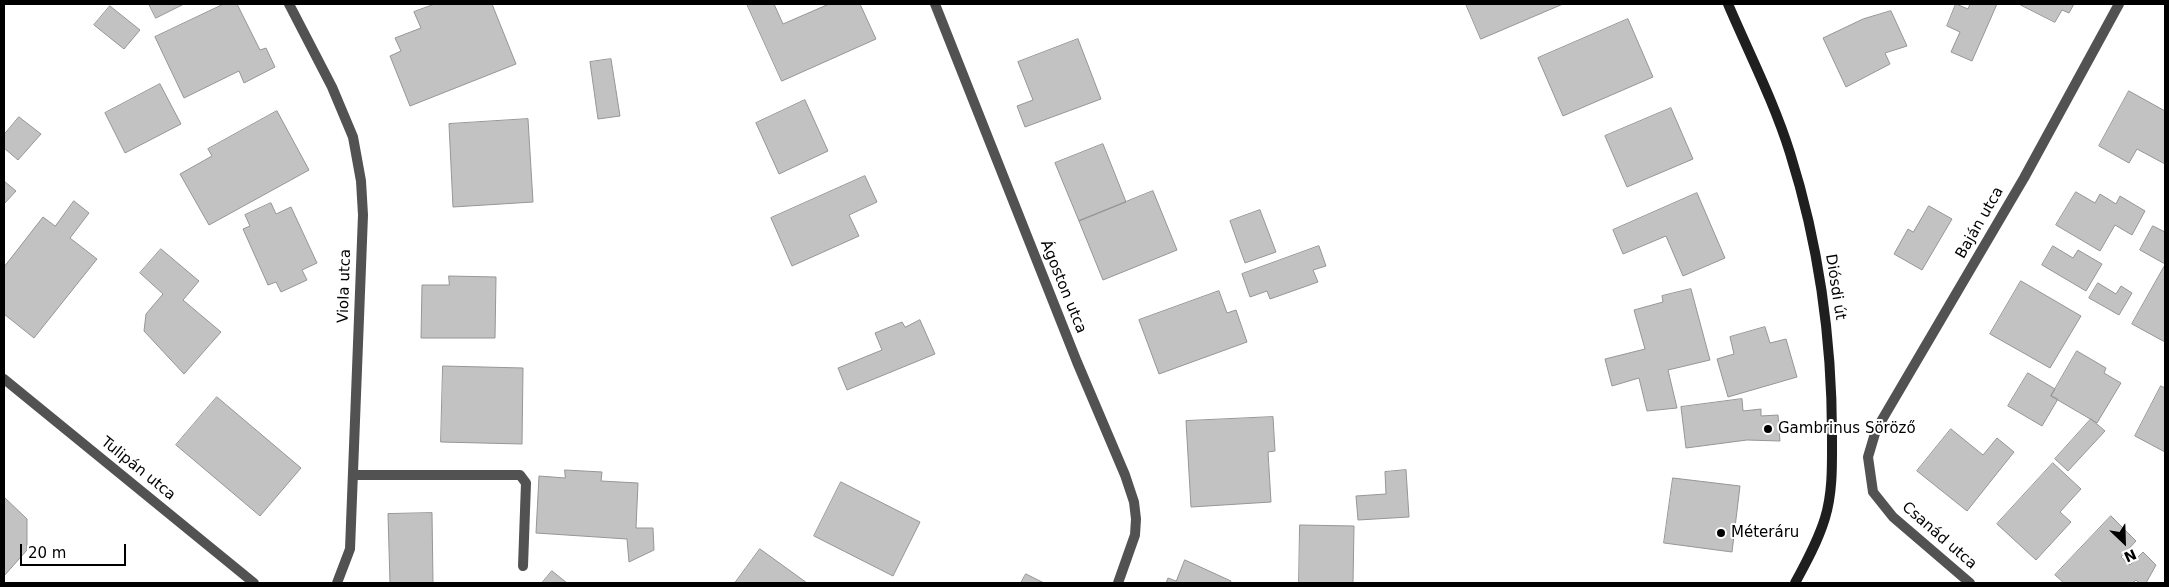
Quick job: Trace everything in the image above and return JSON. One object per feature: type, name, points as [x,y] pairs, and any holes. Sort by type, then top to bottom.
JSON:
[{"type":"main road","name":"Diósdi út","points":[[1728,4],[1765,88],[1790,152],[1807,211],[1828,339],[1832,403],[1831,491],[1825,518],[1808,559],[1795,583]]},
{"type":"street","name":"Viola utca","points":[[289,4],[332,87],[353,137],[362,181],[363,215],[350,549],[337,583]]},
{"type":"street","name":"Ágoston utca","points":[[935,4],[1077,362],[1125,475],[1134,502],[1135,535],[1118,583]]},
{"type":"street","name":"Baján utca","points":[[1868,457],[1876,430],[2024,178],[2119,4]]},
{"type":"street","name":"Tulipán utca","points":[[4,379],[254,583]]},
{"type":"street","name":"Csanád utca","points":[[1868,457],[1872,492],[1893,517],[1970,583]]},
{"type":"street","points":[[353,475],[520,475],[526,483],[523,566]]},
{"type":"building","points":[[149,4],[184,4],[156,18]]},
{"type":"building","points":[[224,4],[237,4],[260,50],[266,48],[275,67],[244,83],[239,71],[184,98],[155,37]]},
{"type":"building","points":[[435,4],[492,4],[516,64],[410,106],[390,56],[401,51],[395,38],[421,28],[414,12]]},
{"type":"building","points":[[747,4],[774,4],[783,24],[829,4],[860,4],[876,39],[782,81]]},
{"type":"building","points":[[1466,4],[1563,4],[1481,39]]},
{"type":"building","points":[[1956,4],[1968,9],[1970,4],[1997,4],[1972,61],[1951,52],[1960,32],[1947,26]]},
{"type":"building","points":[[2019,4],[2074,4],[2069,13],[2062,10],[2055,22]]},
{"type":"building","points":[[110,6],[140,30],[124,49],[94,25]]},
{"type":"building","points":[[1891,11],[1907,46],[1885,53],[1890,64],[1846,87],[1823,38],[1863,19]]},
{"type":"building","points":[[1628,19],[1653,77],[1563,116],[1538,58]]},
{"type":"building","points":[[1078,39],[1101,99],[1025,127],[1017,106],[1033,100],[1018,62]]},
{"type":"building","points":[[611,59],[620,116],[598,119],[590,62]]},
{"type":"building","points":[[160,84],[181,124],[125,153],[105,113]]},
{"type":"building","points":[[2129,91],[2165,111],[2165,164],[2137,149],[2129,163],[2099,146]]},
{"type":"building","points":[[805,100],[828,151],[779,174],[756,123]]},
{"type":"building","points":[[1671,108],[1693,159],[1627,187],[1605,136]]},
{"type":"building","points":[[277,111],[309,170],[209,225],[180,174],[212,156],[208,149]]},
{"type":"building","points":[[19,117],[41,134],[18,160],[4,148],[4,135]]},
{"type":"building","points":[[528,119],[533,202],[453,207],[449,124]]},
{"type":"building","points":[[1103,144],[1126,202],[1079,221],[1055,163]]},
{"type":"building","points":[[865,176],[877,202],[849,215],[859,236],[792,266],[771,218]]},
{"type":"building","points":[[4,181],[16,191],[4,204]]},
{"type":"building","points":[[1153,191],[1177,250],[1103,280],[1079,221]]},
{"type":"building","points":[[2076,192],[2095,203],[2100,194],[2116,204],[2120,196],[2145,211],[2132,235],[2115,225],[2100,251],[2056,225]]},
{"type":"building","points":[[1697,193],[1725,258],[1683,276],[1666,236],[1623,254],[1613,230]]},
{"type":"building","points":[[74,201],[89,213],[70,238],[97,259],[34,338],[4,314],[4,267],[43,217],[55,226]]},
{"type":"building","points":[[271,203],[276,214],[291,207],[317,263],[302,270],[307,280],[281,292],[276,282],[268,285],[243,229],[250,226],[245,215]]},
{"type":"building","points":[[1929,206],[1952,219],[1922,270],[1894,254],[1908,229],[1913,232]]},
{"type":"building","points":[[1260,210],[1276,252],[1245,263],[1230,221]]},
{"type":"building","points":[[2153,226],[2165,232],[2165,264],[2140,250]]},
{"type":"building","points":[[1319,246],[1326,266],[1313,270],[1318,282],[1270,299],[1267,291],[1250,297],[1242,274]]},
{"type":"building","points":[[2053,246],[2073,258],[2078,250],[2102,264],[2086,291],[2042,265]]},
{"type":"building","points":[[161,249],[199,281],[183,300],[221,332],[184,374],[144,331],[146,314],[163,294],[140,273]]},
{"type":"building","points":[[2165,265],[2165,342],[2132,324]]},
{"type":"building","points":[[449,276],[496,277],[495,338],[421,338],[422,285],[449,285]]},
{"type":"building","points":[[2021,281],[2081,316],[2050,368],[1990,334]]},
{"type":"building","points":[[2098,283],[2116,294],[2121,286],[2132,293],[2119,315],[2089,298]]},
{"type":"building","points":[[1691,289],[1710,360],[1668,370],[1677,408],[1647,411],[1639,378],[1612,386],[1605,359],[1645,349],[1634,310],[1663,302],[1662,296]]},
{"type":"building","points":[[1219,291],[1227,313],[1236,310],[1247,342],[1159,374],[1139,320]]},
{"type":"building","points":[[920,320],[935,354],[847,390],[838,368],[882,350],[875,333],[902,322],[905,327]]},
{"type":"building","points":[[1765,327],[1770,343],[1786,339],[1797,377],[1728,397],[1717,359],[1734,354],[1730,337]]},
{"type":"building","points":[[2077,351],[2106,368],[2104,373],[2121,383],[2097,423],[2051,396]]},
{"type":"building","points":[[443,366],[523,368],[522,444],[441,442]]},
{"type":"building","points":[[2028,373],[2055,389],[2051,396],[2058,399],[2042,426],[2008,406]]},
{"type":"building","points":[[2161,386],[2165,388],[2165,452],[2135,436]]},
{"type":"building","points":[[217,397],[301,468],[260,516],[176,445]]},
{"type":"building","points":[[1742,399],[1743,411],[1761,409],[1761,416],[1778,415],[1780,441],[1747,440],[1686,448],[1681,407]]},
{"type":"building","points":[[1273,417],[1275,451],[1268,452],[1271,502],[1191,507],[1186,421]]},
{"type":"building","points":[[2091,419],[2105,431],[2068,471],[2055,459]]},
{"type":"building","points":[[1951,429],[1983,455],[1997,438],[2014,452],[1967,511],[1917,471]]},
{"type":"building","points":[[2053,463],[2081,489],[2060,512],[2071,522],[2036,560],[1997,524]]},
{"type":"building","points":[[565,470],[602,472],[601,481],[638,483],[636,528],[653,528],[654,550],[629,562],[627,539],[536,533],[539,476],[565,478]]},
{"type":"building","points":[[1406,470],[1409,517],[1358,520],[1356,496],[1386,494],[1385,472]]},
{"type":"building","points":[[1673,478],[1740,486],[1732,552],[1664,543]]},
{"type":"building","points":[[841,482],[920,522],[893,576],[814,536]]},
{"type":"building","points":[[4,497],[27,519],[27,550],[4,576]]},
{"type":"building","points":[[432,513],[433,583],[390,583],[388,514]]},
{"type":"building","points":[[2111,516],[2136,541],[2121,557],[2130,565],[2143,552],[2156,565],[2146,583],[2139,583],[2136,580],[2133,583],[2064,583],[2055,575]]},
{"type":"building","points":[[1300,525],[1354,526],[1353,583],[1299,583]]},
{"type":"building","points":[[760,549],[807,583],[735,583]]},
{"type":"building","points":[[1185,560],[1231,581],[1230,583],[1166,583],[1168,578],[1176,581]]},
{"type":"building","points":[[552,571],[567,583],[542,583]]},
{"type":"building","points":[[1026,574],[1044,583],[1021,583]]},
{"type":"place","name":"Gambrinus Söröző","points":[[1768,429]]},
{"type":"place","name":"Méteráru","points":[[1721,533]]}]
